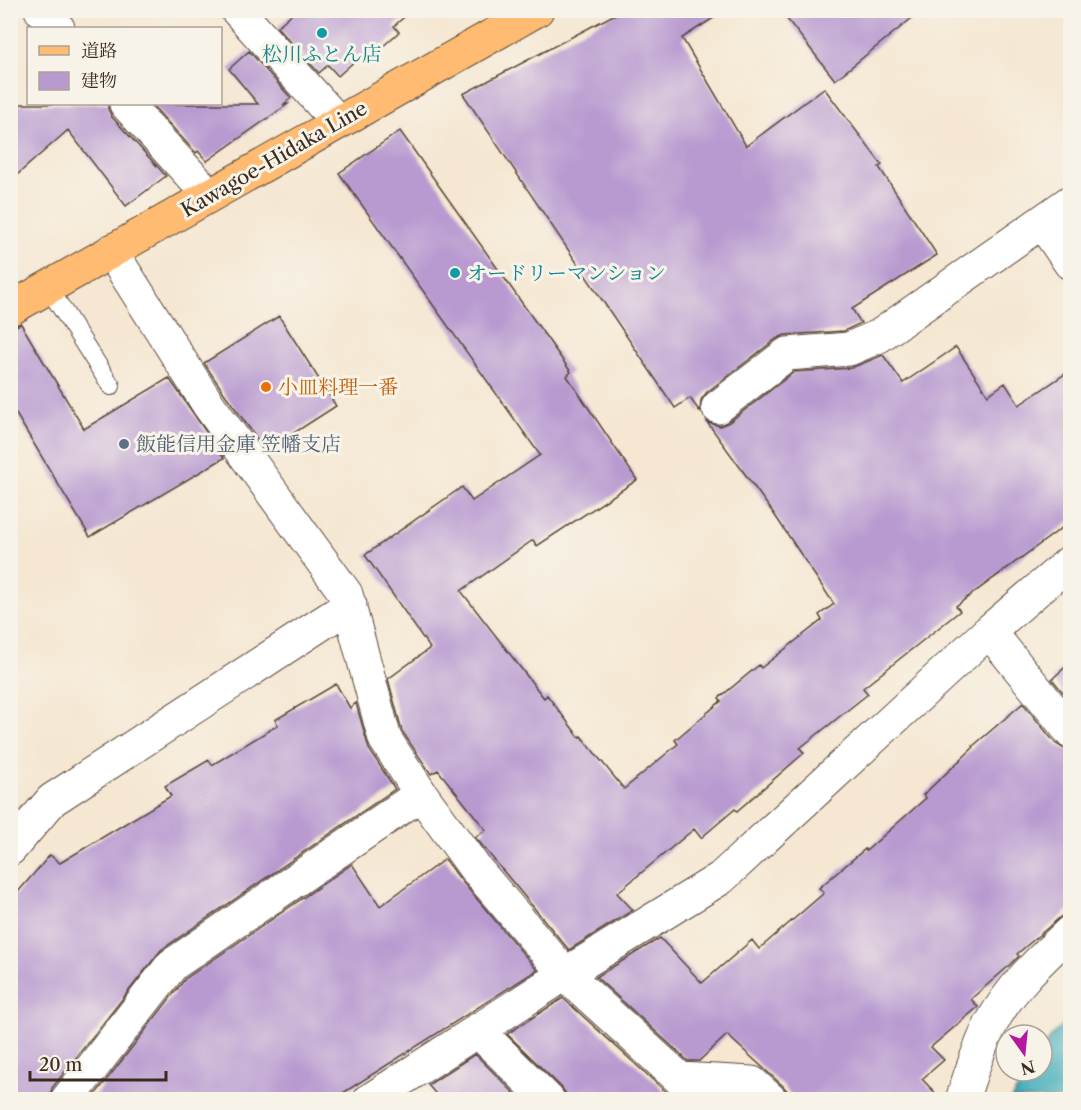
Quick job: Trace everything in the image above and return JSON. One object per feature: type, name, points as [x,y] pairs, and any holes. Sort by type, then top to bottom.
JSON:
[{"type":"main road","name":"Kawagoe-Hidaka Line","points":[[10,309],[537,10]]},
{"type":"street","points":[[41,10],[57,27]]},
{"type":"street","points":[[237,10],[338,122]]},
{"type":"street","points":[[127,105],[209,195]]},
{"type":"street","points":[[718,407],[787,354],[849,349],[879,336],[1071,202]]},
{"type":"street","points":[[1042,222],[1071,263]]},
{"type":"street","points":[[111,251],[208,405],[346,594],[385,740],[474,867],[565,974],[680,1079],[752,1083],[771,1100]]},
{"type":"street","points":[[370,1100],[565,974],[721,878],[989,631],[1071,562]]},
{"type":"street","points":[[10,849],[52,800],[350,605]]},
{"type":"street","points":[[989,631],[1071,731]]},
{"type":"street","points":[[67,1100],[172,965],[421,794]]},
{"type":"street","points":[[962,1100],[990,1027],[1013,990],[1071,932]]},
{"type":"street","points":[[477,1030],[548,1100]]},
{"type":"lane","points":[[48,287],[111,386]]},
{"type":"water","points":[[1070,1017],[1070,1099],[1011,1099],[1021,1083],[1054,1083],[1054,1034]]},
{"type":"building","points":[[296,10],[412,10],[394,26],[399,32],[371,57],[366,51],[338,76],[328,65],[319,73],[277,27]]},
{"type":"building","points":[[623,10],[726,10],[682,38],[746,146],[824,88],[882,165],[879,167],[937,255],[852,309],[861,323],[844,331],[785,335],[776,339],[707,392],[701,400],[700,412],[690,398],[675,408],[463,94]]},
{"type":"building","points":[[780,10],[922,10],[835,80]]},
{"type":"building","points":[[249,51],[291,98],[284,104],[288,104],[207,161],[198,151],[196,153],[152,105],[258,104],[229,69]]},
{"type":"building","points":[[10,104],[108,105],[112,117],[166,176],[126,206],[68,130],[10,181]]},
{"type":"building","points":[[400,131],[571,372],[567,376],[637,480],[537,546],[533,540],[461,591],[544,698],[547,695],[579,737],[581,736],[624,789],[678,744],[675,740],[721,701],[719,698],[759,665],[761,668],[822,620],[819,615],[834,604],[774,514],[707,422],[720,426],[729,422],[794,372],[851,368],[883,355],[903,383],[956,347],[988,395],[1005,383],[1019,405],[1071,370],[1071,521],[956,606],[960,611],[863,688],[868,694],[800,748],[804,753],[737,811],[735,809],[701,838],[694,829],[617,893],[633,910],[569,950],[475,837],[486,830],[438,770],[431,774],[402,731],[388,679],[430,648],[365,555],[462,487],[472,501],[540,455],[339,173]]},
{"type":"building","name":"小皿料理一番","points":[[279,316],[336,406],[266,451],[204,363]]},
{"type":"building","name":"飯能信用金庫 笠幡支店","points":[[21,324],[84,429],[169,378],[224,458],[90,537],[10,404],[10,328]]},
{"type":"building","points":[[1071,662],[1071,702],[1052,679]]},
{"type":"building","points":[[336,684],[350,708],[356,703],[369,749],[395,789],[161,950],[52,1088],[49,1100],[10,1100],[10,901],[50,855],[60,863],[171,796],[165,786],[209,760],[212,765],[278,725],[275,720]]},
{"type":"building","points":[[1023,703],[1055,743],[1063,748],[1071,749],[1071,908],[1017,954],[1019,956],[1010,965],[971,999],[978,1007],[931,1047],[944,1060],[922,1079],[942,1100],[795,1100],[783,1086],[727,1035],[699,1061],[688,1061],[596,977],[660,938],[702,983],[752,940],[759,949],[824,893],[819,888],[865,849],[866,851],[926,798],[923,795],[973,746]]},
{"type":"building","points":[[445,859],[537,970],[332,1100],[91,1100],[185,979],[352,864],[380,906]]},
{"type":"building","points":[[563,998],[666,1092],[657,1100],[566,1100],[566,1094],[561,1087],[507,1034]]},
{"type":"building","points":[[475,1054],[521,1100],[441,1100],[428,1085]]},
{"type":"place","name":"松川ふとん店","points":[[322,33]]},
{"type":"place","name":"オードリーマンション","points":[[455,273]]},
{"type":"place","name":"小皿料理一番","points":[[266,387]]},
{"type":"place","name":"飯能信用金庫 笠幡支店","points":[[124,444]]}]
